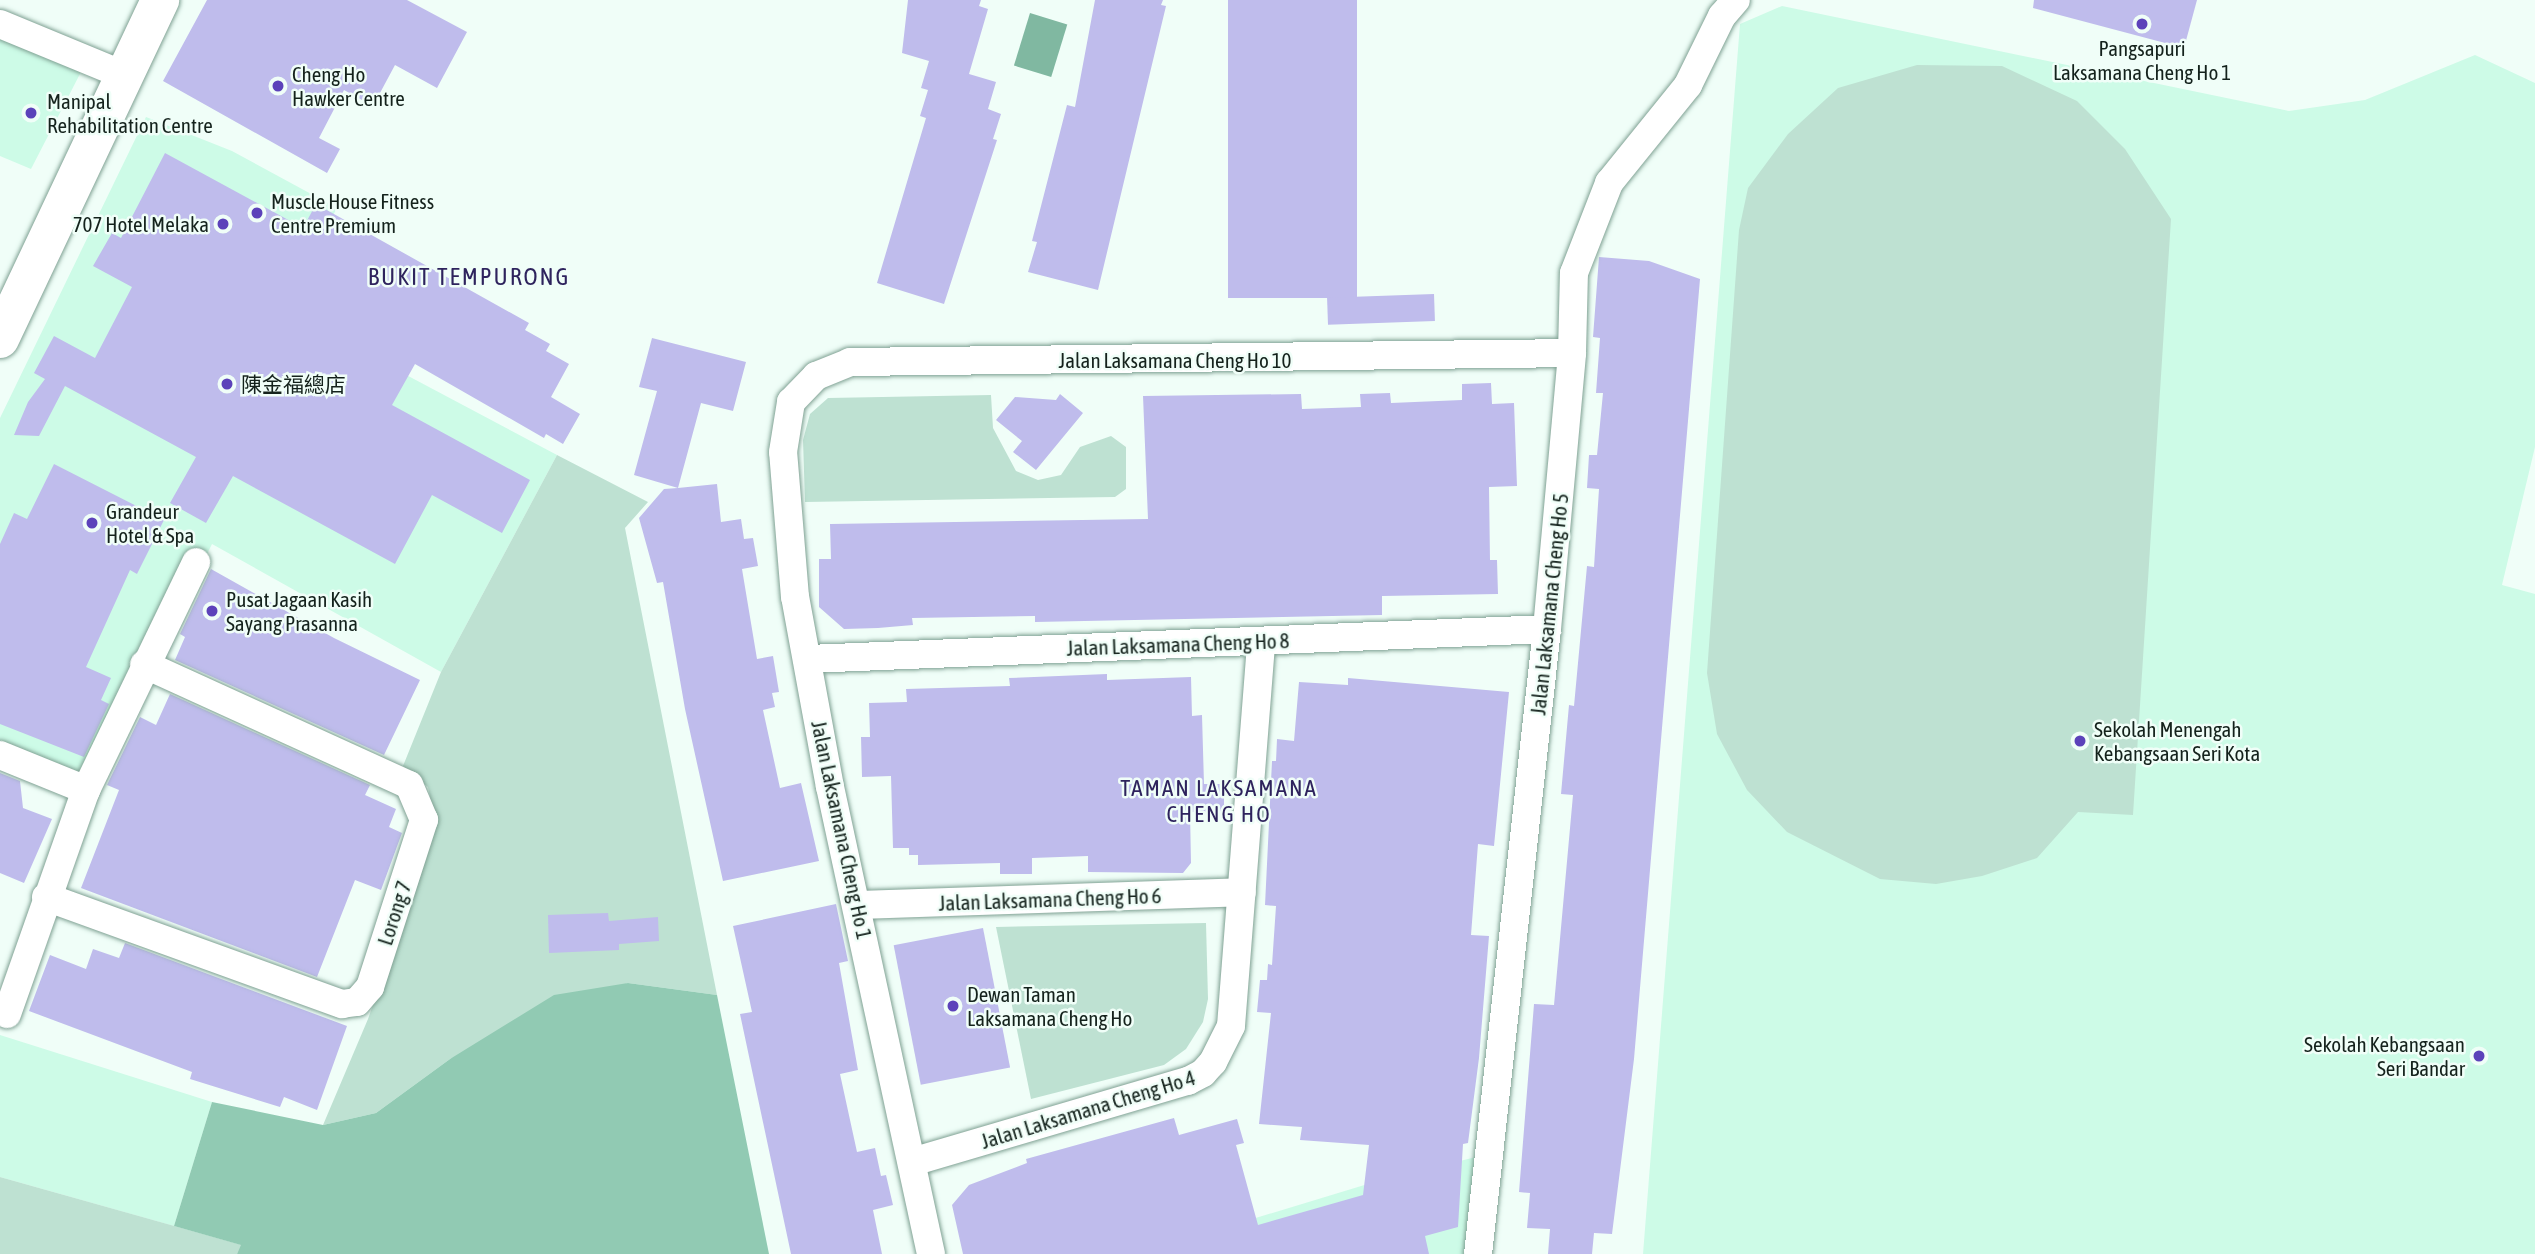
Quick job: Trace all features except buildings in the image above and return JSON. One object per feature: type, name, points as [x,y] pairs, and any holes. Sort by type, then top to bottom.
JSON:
[{"type":"main road","points":[[0,339],[160,0]]},
{"type":"street","name":"Jalan Laksamana Cheng Ho 5","points":[[1478,1254],[1547,629],[1572,353],[1574,273],[1604,194],[1688,85],[1722,16],[1736,0]]},
{"type":"street","points":[[0,24],[126,76]]},
{"type":"street","name":"Jalan Laksamana Cheng Ho 10","points":[[791,402],[816,376],[850,362],[1572,353]]},
{"type":"street","name":"Jalan Laksamana Cheng Ho 1","points":[[791,402],[783,452],[795,597],[830,787],[858,905],[931,1254]]},
{"type":"street","points":[[7,1014],[46,897],[86,790],[144,664],[196,562]]},
{"type":"street","name":"Jalan Laksamana Cheng Ho 8","points":[[808,659],[1547,629]]},
{"type":"street","name":"Jalan Laksamana Cheng Ho 4","points":[[912,1162],[1203,1073],[1231,1026],[1261,641]]},
{"type":"street","name":"Lorong 7","points":[[46,897],[342,1004],[357,1002],[370,987],[424,820],[409,785],[144,664]]},
{"type":"street","points":[[0,755],[86,790]]},
{"type":"street","name":"Jalan Laksamana Cheng Ho 6","points":[[858,905],[1242,892]]},
{"type":"shaded area","name":"Sekolah Menengah Kebangsaan Seri Kota","points":[[1782,6],[2289,111],[2365,100],[2475,55],[2535,83],[2535,447],[2502,585],[2535,594],[2535,1254],[1643,1254],[1740,24]]},
{"type":"shaded area","points":[[1030,13],[1067,24],[1051,77],[1014,66]]},
{"type":"shaded area","name":"Manipal Rehabilitation Centre","points":[[0,36],[82,70],[31,169],[0,156]]},
{"type":"shaded area","points":[[1917,65],[2002,66],[2077,101],[2125,149],[2171,219],[2133,815],[2078,812],[2037,858],[1982,876],[1936,884],[1880,879],[1787,832],[1747,790],[1717,734],[1707,673],[1739,230],[1748,188],[1788,134],[1838,88]]},
{"type":"shaded area","points":[[146,117],[232,151],[337,208],[282,309],[557,455],[441,672],[212,544],[134,700],[91,800],[0,765],[0,418]]},
{"type":"shaded area","points":[[991,395],[993,428],[1016,471],[1038,480],[1061,475],[1080,447],[1111,436],[1126,447],[1126,489],[1115,497],[805,502],[803,440],[810,414],[828,398]]},
{"type":"shaded area","points":[[557,455],[648,502],[625,528],[717,995],[628,983],[450,1059],[376,1113],[323,1125],[368,1019],[436,826],[428,787],[403,766],[441,672]]},
{"type":"shaded area","points":[[1206,923],[1208,999],[1203,1022],[1186,1049],[1164,1065],[1031,1099],[996,927]]},
{"type":"shaded area","points":[[628,983],[717,995],[769,1254],[237,1254],[241,1245],[174,1226],[212,1102],[323,1125],[376,1113],[450,1059],[554,995]]},
{"type":"shaded area","points":[[0,1035],[212,1102],[174,1226],[0,1177]]},
{"type":"shaded area","points":[[1476,1157],[1466,1254],[1137,1254],[1371,1183]]},
{"type":"shaded area","points":[[0,1177],[242,1245],[237,1254],[0,1254]]},
{"type":"place","name":"Pangsapuri Laksamana Cheng Ho 1","points":[[2142,24]]},
{"type":"place","name":"Cheng Ho Hawker Centre","points":[[278,86]]},
{"type":"place","name":"Manipal Rehabilitation Centre","points":[[31,113]]},
{"type":"place","name":"Muscle House Fitness Centre Premium","points":[[257,213]]},
{"type":"place","name":"707 Hotel Melaka","points":[[223,224]]},
{"type":"place","name":"陳金福總店","points":[[227,384]]},
{"type":"place","name":"Grandeur Hotel & Spa","points":[[92,523]]},
{"type":"place","name":"Pusat Jagaan Kasih Sayang Prasanna","points":[[212,611]]},
{"type":"place","name":"Sekolah Menengah Kebangsaan Seri Kota","points":[[2080,741]]},
{"type":"place","name":"Dewan Taman Laksamana Cheng Ho","points":[[953,1006]]},
{"type":"place","name":"Sekolah Kebangsaan Seri Bandar","points":[[2479,1056]]},
{"type":"district","name":"BUKIT TEMPURONG","points":[[469,277]]},
{"type":"district","name":"TAMAN LAKSAMANA CHENG HO","points":[[1219,801]]}]
